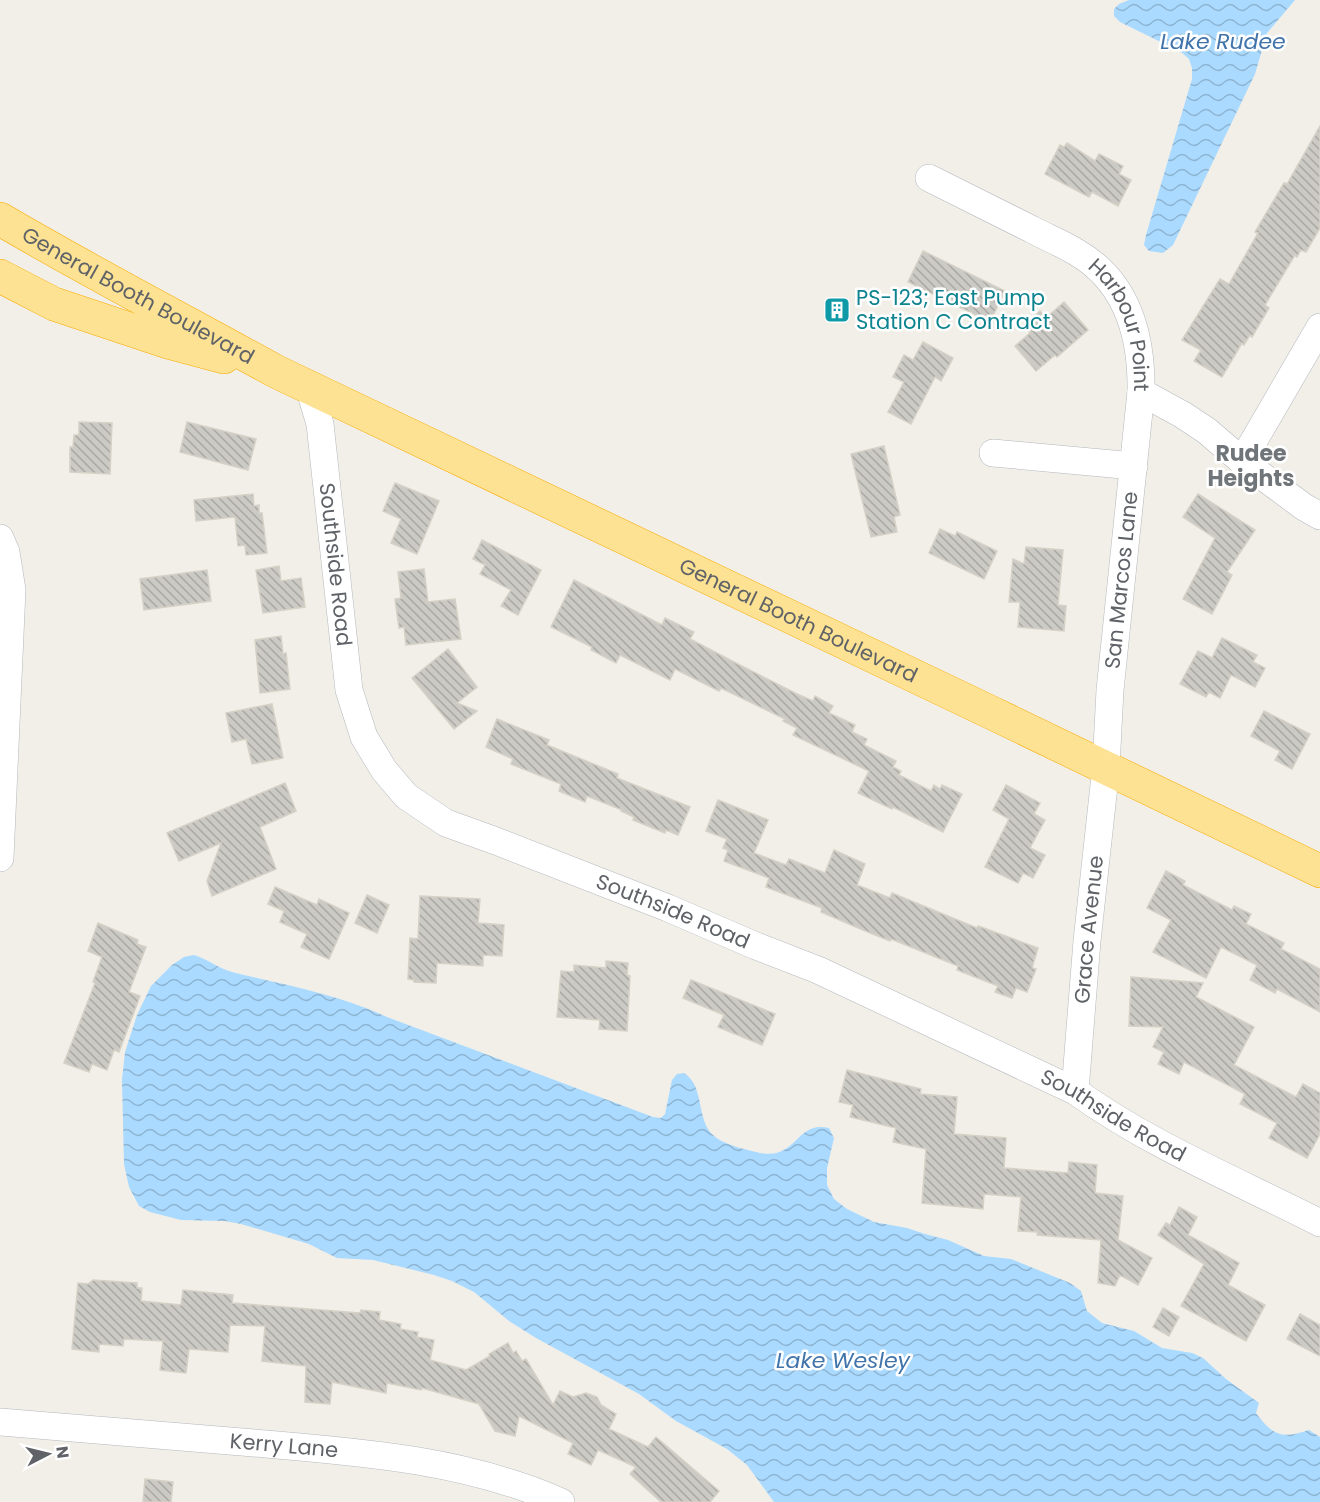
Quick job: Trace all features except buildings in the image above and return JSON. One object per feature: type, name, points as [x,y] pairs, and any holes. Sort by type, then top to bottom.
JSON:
[{"type":"highway","name":"General Booth Boulevard","points":[[0,219],[77,265],[175,315],[274,372],[1320,871]]},
{"type":"highway","name":"General Booth Boulevard","points":[[0,276],[54,304],[168,342],[274,372]]},
{"type":"highway","points":[[0,301],[42,298]]},
{"type":"street","name":"Harbour Point","points":[[929,178],[1076,252],[1103,272],[1120,293],[1134,325],[1142,368],[1141,392],[1207,431],[1242,461],[1304,507],[1320,516]]},
{"type":"street","points":[[1242,461],[1320,327]]},
{"type":"street","name":"Southside Road","points":[[309,387],[320,424],[350,690],[364,737],[384,770],[406,796],[446,823],[668,908],[818,970],[1075,1091],[1102,1110],[1206,1167],[1320,1223]]},
{"type":"street","name":"San Marcos Lane","points":[[1106,767],[1110,690],[1141,392]]},
{"type":"street","points":[[993,453],[1134,466]]},
{"type":"street","points":[[0,538],[6,552],[12,590],[2,771],[0,858]]},
{"type":"street","name":"Grace Avenue","points":[[1075,1091],[1087,941],[1106,767]]},
{"type":"street","name":"Kerry Lane","points":[[0,1422],[371,1453],[438,1463],[494,1478],[561,1502]]},
{"type":"water","name":"Lake Rudee","points":[[1129,0],[1295,0],[1267,33],[1255,74],[1173,245],[1163,253],[1149,251],[1144,245],[1192,79],[1192,68],[1189,59],[1181,52],[1120,22],[1114,16],[1114,9]]},
{"type":"water","name":"Lake Wesley","points":[[194,955],[232,972],[349,1002],[653,1117],[661,1118],[665,1114],[672,1080],[677,1074],[684,1073],[695,1086],[708,1129],[713,1135],[733,1146],[770,1154],[780,1152],[809,1130],[818,1127],[829,1128],[834,1138],[827,1168],[827,1185],[834,1199],[847,1209],[874,1222],[907,1228],[948,1240],[984,1256],[1011,1259],[1070,1283],[1081,1291],[1087,1311],[1102,1323],[1134,1331],[1162,1348],[1192,1353],[1203,1358],[1226,1379],[1259,1403],[1256,1413],[1273,1431],[1285,1435],[1309,1430],[1320,1437],[1320,1502],[774,1502],[747,1465],[727,1449],[676,1421],[639,1394],[536,1338],[509,1321],[474,1292],[452,1281],[373,1260],[337,1258],[309,1244],[241,1224],[225,1221],[181,1220],[150,1212],[139,1206],[129,1187],[124,1164],[122,1080],[125,1052],[137,1015],[151,986],[172,965],[184,957]]},
{"type":"place","name":"PS-123; East Pump Station C Contract","points":[[837,310]]},
{"type":"district","name":"Rudee Heights","points":[[1251,466]]}]
